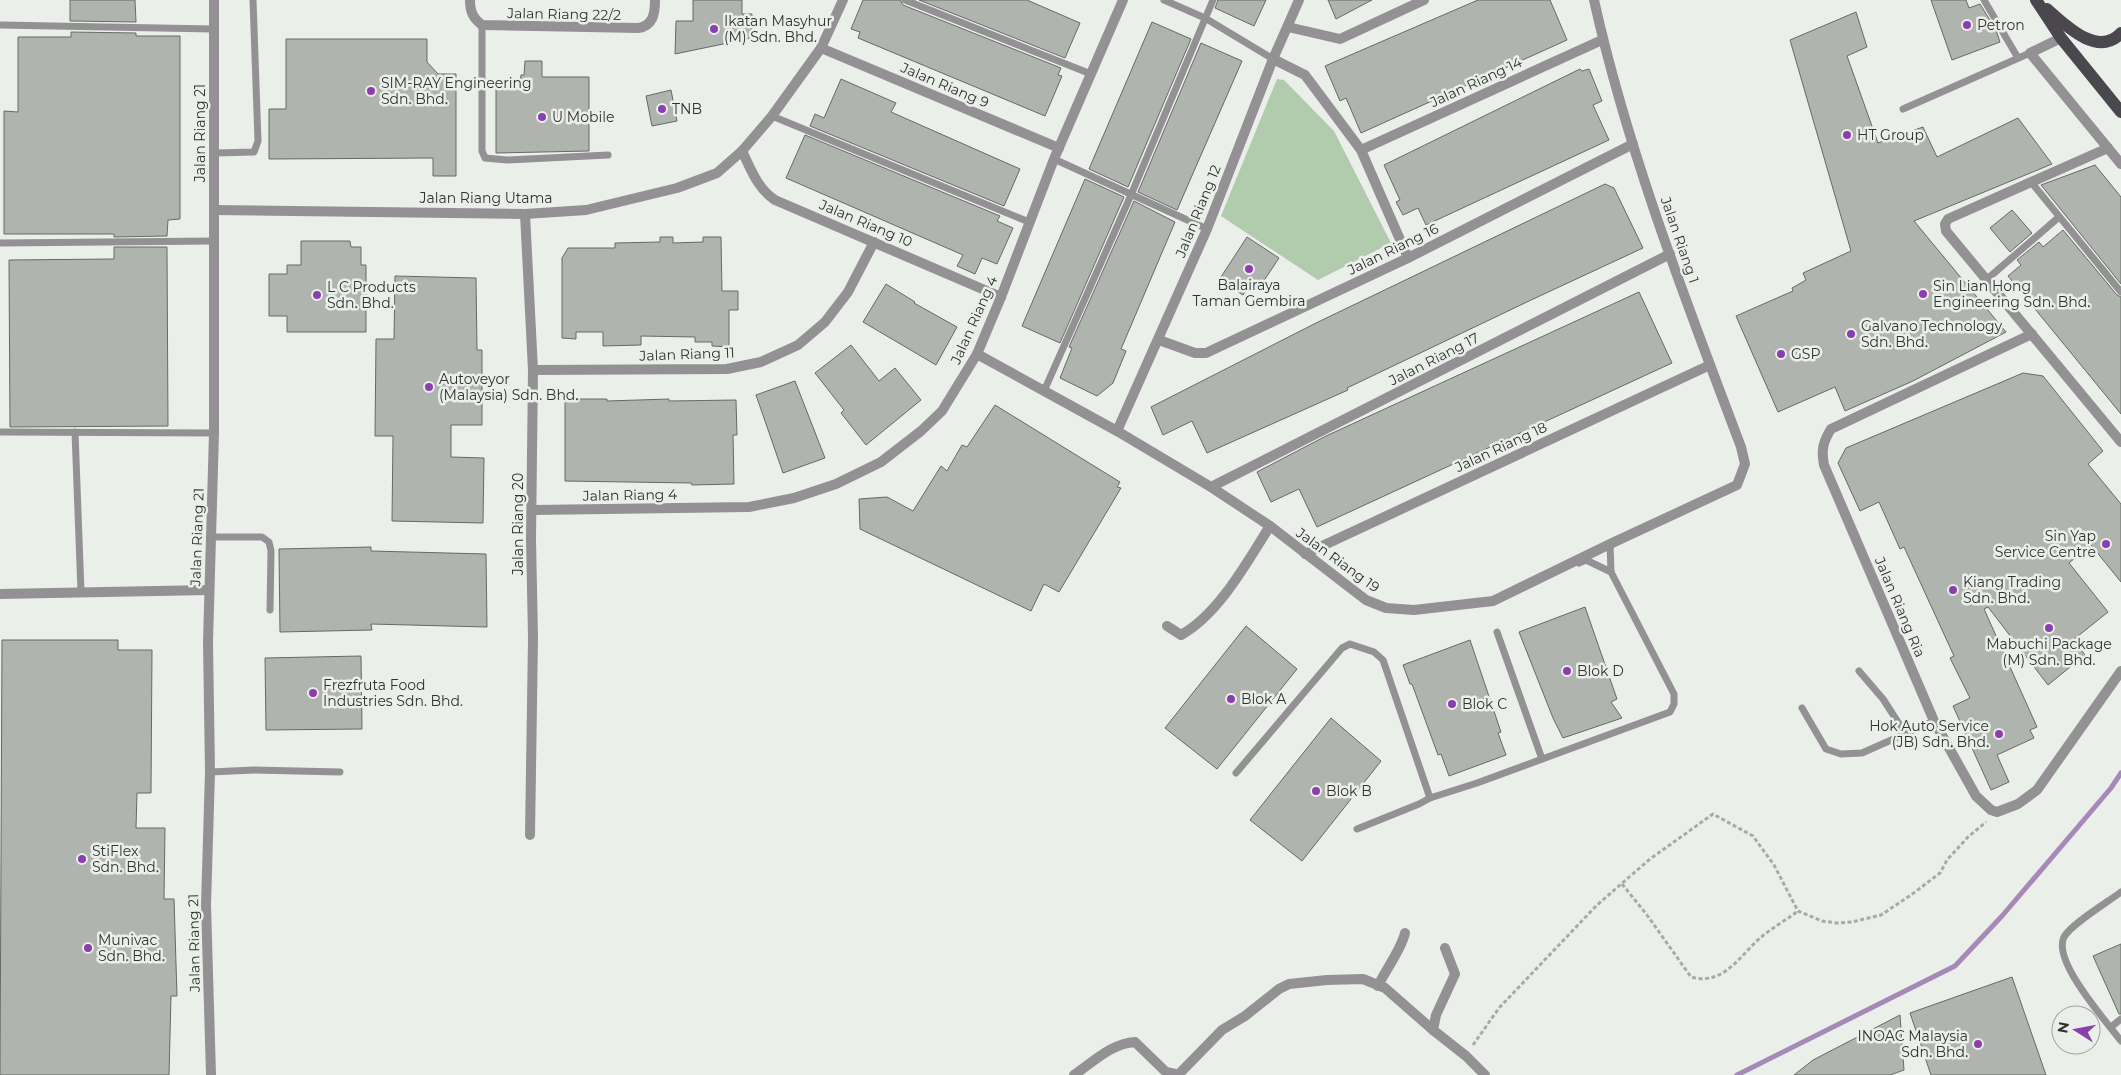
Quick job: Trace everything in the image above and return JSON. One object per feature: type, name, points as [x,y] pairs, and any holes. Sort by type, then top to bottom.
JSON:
[{"type":"main road","points":[[2037,0],[2069,28],[2089,39],[2104,42],[2112,41],[2121,34]]},
{"type":"main road","points":[[2037,0],[2061,38],[2121,112]]},
{"type":"street","name":"Jalan Riang 21","points":[[211,1075],[206,905],[210,772],[209,590],[214,432],[214,0]]},
{"type":"street","points":[[470,0],[470,9],[475,20],[482,25]]},
{"type":"street","name":"Jalan Riang 22/2","points":[[482,25],[645,27],[652,21],[655,0]]},
{"type":"street","name":"Jalan Riang Utama","points":[[214,210],[525,214],[586,210],[677,188],[717,173],[742,151],[772,116],[820,48],[843,0]]},
{"type":"street","name":"Jalan Riang 12","points":[[1117,431],[1207,229],[1273,59],[1299,0]]},
{"type":"street","points":[[1288,27],[1340,39],[1424,0]]},
{"type":"street","name":"Jalan Riang 1","points":[[1594,0],[1602,40],[1633,144],[1745,464],[1737,485]]},
{"type":"street","name":"Jalan Riang 4","points":[[532,510],[749,507],[794,498],[836,484],[881,462],[942,411],[977,354],[1054,159],[1121,1]]},
{"type":"street","points":[[2061,38],[2030,53],[2121,164]]},
{"type":"street","name":"Jalan Riang 14","points":[[1361,150],[1602,40]]},
{"type":"street","name":"Jalan Riang 9","points":[[820,48],[1059,148]]},
{"type":"street","points":[[1273,59],[1305,76],[1361,150],[1408,258]]},
{"type":"street","name":"Jalan Riang 16","points":[[1159,340],[1195,353],[1206,353],[1408,258],[1633,144]]},
{"type":"street","points":[[2108,148],[1948,219],[1945,224],[1946,231],[2121,442]]},
{"type":"street","name":"Jalan Riang 10","points":[[742,151],[758,185],[765,194],[775,200],[1001,297]]},
{"type":"street","name":"Jalan Riang 20","points":[[525,214],[533,370],[533,638],[530,835]]},
{"type":"street","name":"Jalan Riang 11","points":[[533,370],[727,370],[762,362],[798,345],[825,322],[848,292],[874,242]]},
{"type":"street","name":"Jalan Riang 17","points":[[1211,488],[1670,254]]},
{"type":"street","name":"Jalan Riang Ria","points":[[1997,812],[1976,796],[1934,721],[1824,465],[1822,454],[1823,442],[1830,429],[2032,334]]},
{"type":"street","name":"Jalan Riang 19","points":[[977,354],[1117,431],[1211,488],[1270,526],[1366,600],[1386,608],[1399,610],[1493,601],[1737,485]]},
{"type":"street","name":"Jalan Riang 18","points":[[1304,554],[1710,365]]},
{"type":"street","points":[[1167,626],[1181,635],[1195,627],[1223,596],[1270,526]]},
{"type":"street","points":[[0,594],[209,590]]},
{"type":"street","points":[[1997,812],[2018,804],[2037,790],[2121,671]]},
{"type":"street","points":[[1378,986],[1390,961],[1403,942],[1405,933]]},
{"type":"street","points":[[1433,1030],[1436,1015],[1455,974],[1444,948]]},
{"type":"street","points":[[1074,1075],[1109,1051],[1127,1042],[1135,1042],[1166,1072],[1179,1075],[1222,1030],[1245,1016],[1279,989],[1289,984],[1363,979],[1384,988],[1466,1056],[1485,1075]]},
{"type":"lane","points":[[214,153],[254,152],[258,141],[253,0]]},
{"type":"lane","points":[[905,0],[1091,74]]},
{"type":"lane","points":[[1164,0],[1205,18],[1273,59]]},
{"type":"lane","points":[[1044,391],[1131,195],[1213,0]]},
{"type":"lane","points":[[1984,0],[2018,58]]},
{"type":"lane","points":[[0,25],[213,29]]},
{"type":"lane","points":[[482,25],[482,151],[485,158],[507,160],[608,155]]},
{"type":"lane","points":[[1903,109],[2030,53]]},
{"type":"lane","points":[[772,116],[1030,222]]},
{"type":"lane","points":[[1054,159],[1207,229]]},
{"type":"lane","points":[[2031,182],[2121,292]]},
{"type":"lane","points":[[1986,280],[2059,217]]},
{"type":"lane","points":[[0,243],[214,241]]},
{"type":"lane","points":[[0,432],[214,432]]},
{"type":"lane","points":[[74,432],[81,592]]},
{"type":"lane","points":[[212,537],[262,537],[268,542],[271,551],[270,610]]},
{"type":"lane","points":[[1357,829],[1430,798],[1477,783],[1670,712],[1674,704],[1674,694],[1611,572],[1610,544]]},
{"type":"lane","points":[[1564,567],[1586,560],[1611,572]]},
{"type":"lane","points":[[1497,632],[1542,758]]},
{"type":"lane","points":[[1236,773],[1342,648],[1350,644],[1374,652],[1383,660],[1430,798]]},
{"type":"lane","points":[[1859,671],[1883,699],[1905,733]]},
{"type":"lane","points":[[1802,708],[1826,749],[1841,754],[1862,753],[1934,721]]},
{"type":"lane","points":[[210,772],[254,770],[340,772]]},
{"type":"lane","points":[[2121,892],[2072,926],[2064,937],[2062,949],[2066,963],[2089,999],[2121,1041]]},
{"type":"lane","points":[[2111,1027],[2121,1019]]},
{"type":"path","points":[[1466,1056],[1499,1008],[1584,918],[1650,859],[1712,814],[1753,836],[1774,865],[1798,911],[1822,921],[1837,923],[1852,922],[1880,914],[1940,873],[1947,860],[1997,812]]},
{"type":"path","points":[[1622,884],[1647,915],[1690,976],[1700,979],[1709,979],[1725,971],[1738,961],[1762,936],[1798,911]]},
{"type":"green space","points":[[1277,79],[1284,80],[1334,131],[1391,243],[1318,280],[1221,216]]},
{"type":"building","points":[[70,0],[135,0],[136,22],[70,21]]},
{"type":"building","name":"Ikatan Masyhur (M) Sdn. Bhd.","points":[[693,0],[742,0],[742,14],[752,14],[752,38],[675,54],[676,21],[693,21]]},
{"type":"building","points":[[863,0],[900,0],[903,5],[1061,68],[1058,75],[1062,76],[1045,116],[858,38],[860,32],[851,29]]},
{"type":"building","points":[[919,0],[1027,0],[1080,23],[1065,58]]},
{"type":"building","points":[[1218,0],[1266,0],[1254,26],[1215,8]]},
{"type":"building","points":[[1328,0],[1372,0],[1336,19]]},
{"type":"building","points":[[1478,0],[1550,0],[1567,40],[1361,133],[1346,98],[1340,101],[1325,66]]},
{"type":"building","name":"Petron","points":[[1931,0],[1966,0],[1969,8],[1980,4],[1996,30],[2000,42],[1952,60]]},
{"type":"building","points":[[1856,12],[1867,47],[1847,56],[1878,143],[1923,127],[1937,157],[2018,118],[2052,164],[1914,221],[2006,332],[1913,381],[1845,411],[1835,387],[1778,412],[1736,316],[1793,291],[1792,288],[1806,280],[1803,273],[1851,251],[1790,40]]},
{"type":"building","points":[[1152,22],[1191,39],[1128,187],[1089,169]]},
{"type":"building","points":[[71,32],[136,33],[136,36],[180,36],[180,219],[168,220],[167,236],[114,237],[114,234],[4,234],[4,111],[18,112],[18,37],[71,37]]},
{"type":"building","name":"SIM-RAY Engineering Sdn. Bhd.","points":[[286,39],[427,39],[427,62],[438,74],[456,74],[456,176],[433,176],[433,158],[269,159],[269,109],[286,109]]},
{"type":"building","points":[[1201,43],[1242,61],[1177,210],[1138,192]]},
{"type":"building","name":"U Mobile","points":[[525,61],[542,61],[542,77],[589,77],[589,151],[496,153],[496,80],[520,81],[521,75],[524,75]]},
{"type":"building","points":[[1580,69],[1582,71],[1589,69],[1602,101],[1593,105],[1609,140],[1426,225],[1418,208],[1403,215],[1396,202],[1400,200],[1384,165]]},
{"type":"building","points":[[841,79],[896,103],[891,112],[1020,169],[1004,206],[810,126],[815,114],[824,118]]},
{"type":"building","name":"TNB","points":[[671,90],[677,121],[652,126],[646,96]]},
{"type":"building","points":[[805,135],[1000,216],[997,221],[1013,228],[997,264],[982,258],[975,274],[957,266],[963,255],[786,178]]},
{"type":"building","points":[[2095,165],[2121,197],[2121,284],[2041,185]]},
{"type":"building","points":[[1085,179],[1124,197],[1060,343],[1022,326]]},
{"type":"building","points":[[1605,184],[1614,188],[1643,248],[1347,388],[1348,390],[1207,453],[1192,421],[1163,435],[1151,407],[1316,323]]},
{"type":"building","points":[[1134,201],[1175,222],[1121,349],[1126,351],[1113,383],[1097,396],[1060,378],[1072,348],[1069,347]]},
{"type":"building","points":[[2012,210],[2032,233],[2010,252],[1990,228]]},
{"type":"building","points":[[2063,230],[2117,295],[2121,297],[2121,414],[2008,276],[2021,265],[2017,260],[2039,242],[2043,247]]},
{"type":"building","points":[[660,237],[673,237],[673,243],[703,242],[703,237],[721,237],[722,291],[738,291],[738,310],[729,310],[729,347],[712,346],[712,342],[695,342],[695,337],[641,336],[641,345],[603,346],[603,332],[576,332],[576,339],[562,338],[562,258],[568,248],[615,248],[615,243],[660,242]]},
{"type":"building","name":"Balairaya Taman Gembira","points":[[1247,237],[1279,258],[1259,288],[1251,283],[1243,295],[1219,280]]},
{"type":"building","name":"L C Products Sdn. Bhd.","points":[[301,241],[350,241],[351,247],[361,247],[361,265],[366,265],[366,332],[287,332],[287,316],[269,316],[269,274],[287,274],[287,265],[301,265]]},
{"type":"building","points":[[114,247],[167,247],[168,426],[10,427],[9,260],[114,259]]},
{"type":"building","points":[[395,276],[476,278],[477,350],[482,350],[482,425],[451,425],[451,457],[484,458],[483,523],[392,521],[393,436],[375,436],[376,339],[394,339]]},
{"type":"building","points":[[886,284],[914,303],[957,327],[936,365],[863,322]]},
{"type":"building","points":[[1639,292],[1672,363],[1317,527],[1299,489],[1271,502],[1257,472],[1326,436]]},
{"type":"building","points":[[851,345],[879,381],[895,368],[921,400],[866,445],[841,413],[844,410],[815,373]]},
{"type":"building","points":[[2023,373],[2043,376],[2103,451],[2088,464],[2121,504],[2121,582],[2091,545],[2069,563],[2108,612],[2073,640],[2085,655],[2048,685],[1988,607],[1984,609],[2037,727],[2030,730],[2034,738],[1997,755],[2009,782],[1991,790],[1953,706],[1970,698],[1950,658],[1954,656],[1904,547],[1900,549],[1879,502],[1860,511],[1838,463],[1846,448]]},
{"type":"building","points":[[795,381],[825,458],[783,473],[756,395]]},
{"type":"building","points":[[565,399],[607,399],[607,401],[669,399],[669,401],[736,400],[737,435],[733,435],[734,484],[692,485],[691,483],[565,481]]},
{"type":"building","points":[[995,405],[1120,482],[1117,487],[1121,488],[1059,592],[1044,584],[1031,611],[860,529],[859,499],[887,497],[913,511],[941,466],[947,471],[962,445],[967,447]]},
{"type":"building","points":[[371,547],[371,551],[486,554],[487,627],[371,624],[372,630],[280,632],[279,549]]},
{"type":"building","name":"Blok D","points":[[1585,607],[1617,699],[1611,702],[1622,718],[1563,738],[1553,718],[1519,632]]},
{"type":"building","name":"Blok A","points":[[1246,626],[1297,669],[1217,769],[1165,728]]},
{"type":"building","points":[[2,640],[118,640],[118,650],[152,650],[151,793],[137,793],[136,828],[165,828],[164,899],[174,899],[177,996],[171,996],[169,1075],[0,1075]]},
{"type":"building","name":"Blok C","points":[[1470,640],[1501,732],[1498,733],[1506,755],[1449,776],[1441,754],[1438,755],[1412,684],[1410,684],[1403,665]]},
{"type":"building","name":"Frezfruta Food Industries Sdn. Bhd.","points":[[361,656],[362,729],[266,730],[265,658]]},
{"type":"building","name":"Blok B","points":[[1331,718],[1381,761],[1302,861],[1250,820]]},
{"type":"building","points":[[2121,944],[2121,1014],[2119,1014],[2093,956]]},
{"type":"building","name":"INOAC Malaysia Sdn. Bhd.","points":[[2012,977],[2046,1075],[1931,1075],[1910,1013]]},
{"type":"building","points":[[1900,1015],[1904,1070],[1890,1075],[1794,1075],[1813,1060]]},
{"type":"waterway","points":[[1737,1075],[1955,966],[2002,916],[2111,788],[2121,773]]},
{"type":"place","name":"Petron","points":[[1967,25]]},
{"type":"place","name":"Ikatan Masyhur (M) Sdn. Bhd.","points":[[714,29]]},
{"type":"place","name":"SIM-RAY Engineering Sdn. Bhd.","points":[[371,91]]},
{"type":"place","name":"TNB","points":[[662,109]]},
{"type":"place","name":"U Mobile","points":[[542,117]]},
{"type":"place","name":"HT Group","points":[[1847,135]]},
{"type":"place","name":"Balairaya Taman Gembira","points":[[1249,269]]},
{"type":"place","name":"Sin Lian Hong Engineering Sdn. Bhd.","points":[[1923,294]]},
{"type":"place","name":"L C Products Sdn. Bhd.","points":[[317,295]]},
{"type":"place","name":"Galvano Technology Sdn. Bhd.","points":[[1851,334]]},
{"type":"place","name":"GSP","points":[[1781,354]]},
{"type":"place","name":"Autoveyor (Malaysia) Sdn. Bhd.","points":[[429,387]]},
{"type":"place","name":"Sin Yap Service Centre","points":[[2106,544]]},
{"type":"place","name":"Kiang Trading Sdn. Bhd.","points":[[1953,590]]},
{"type":"place","name":"Mabuchi Package (M) Sdn. Bhd.","points":[[2049,628]]},
{"type":"place","name":"Blok D","points":[[1567,671]]},
{"type":"place","name":"Frezfruta Food Industries Sdn. Bhd.","points":[[313,693]]},
{"type":"place","name":"Blok A","points":[[1231,699]]},
{"type":"place","name":"Blok C","points":[[1452,704]]},
{"type":"place","name":"Hok Auto Service (JB) Sdn. Bhd.","points":[[1999,734]]},
{"type":"place","name":"Blok B","points":[[1316,791]]},
{"type":"place","name":"StiFlex Sdn. Bhd.","points":[[82,859]]},
{"type":"place","name":"Munivac Sdn. Bhd.","points":[[88,948]]},
{"type":"place","name":"INOAC Malaysia Sdn. Bhd.","points":[[1978,1044]]}]
